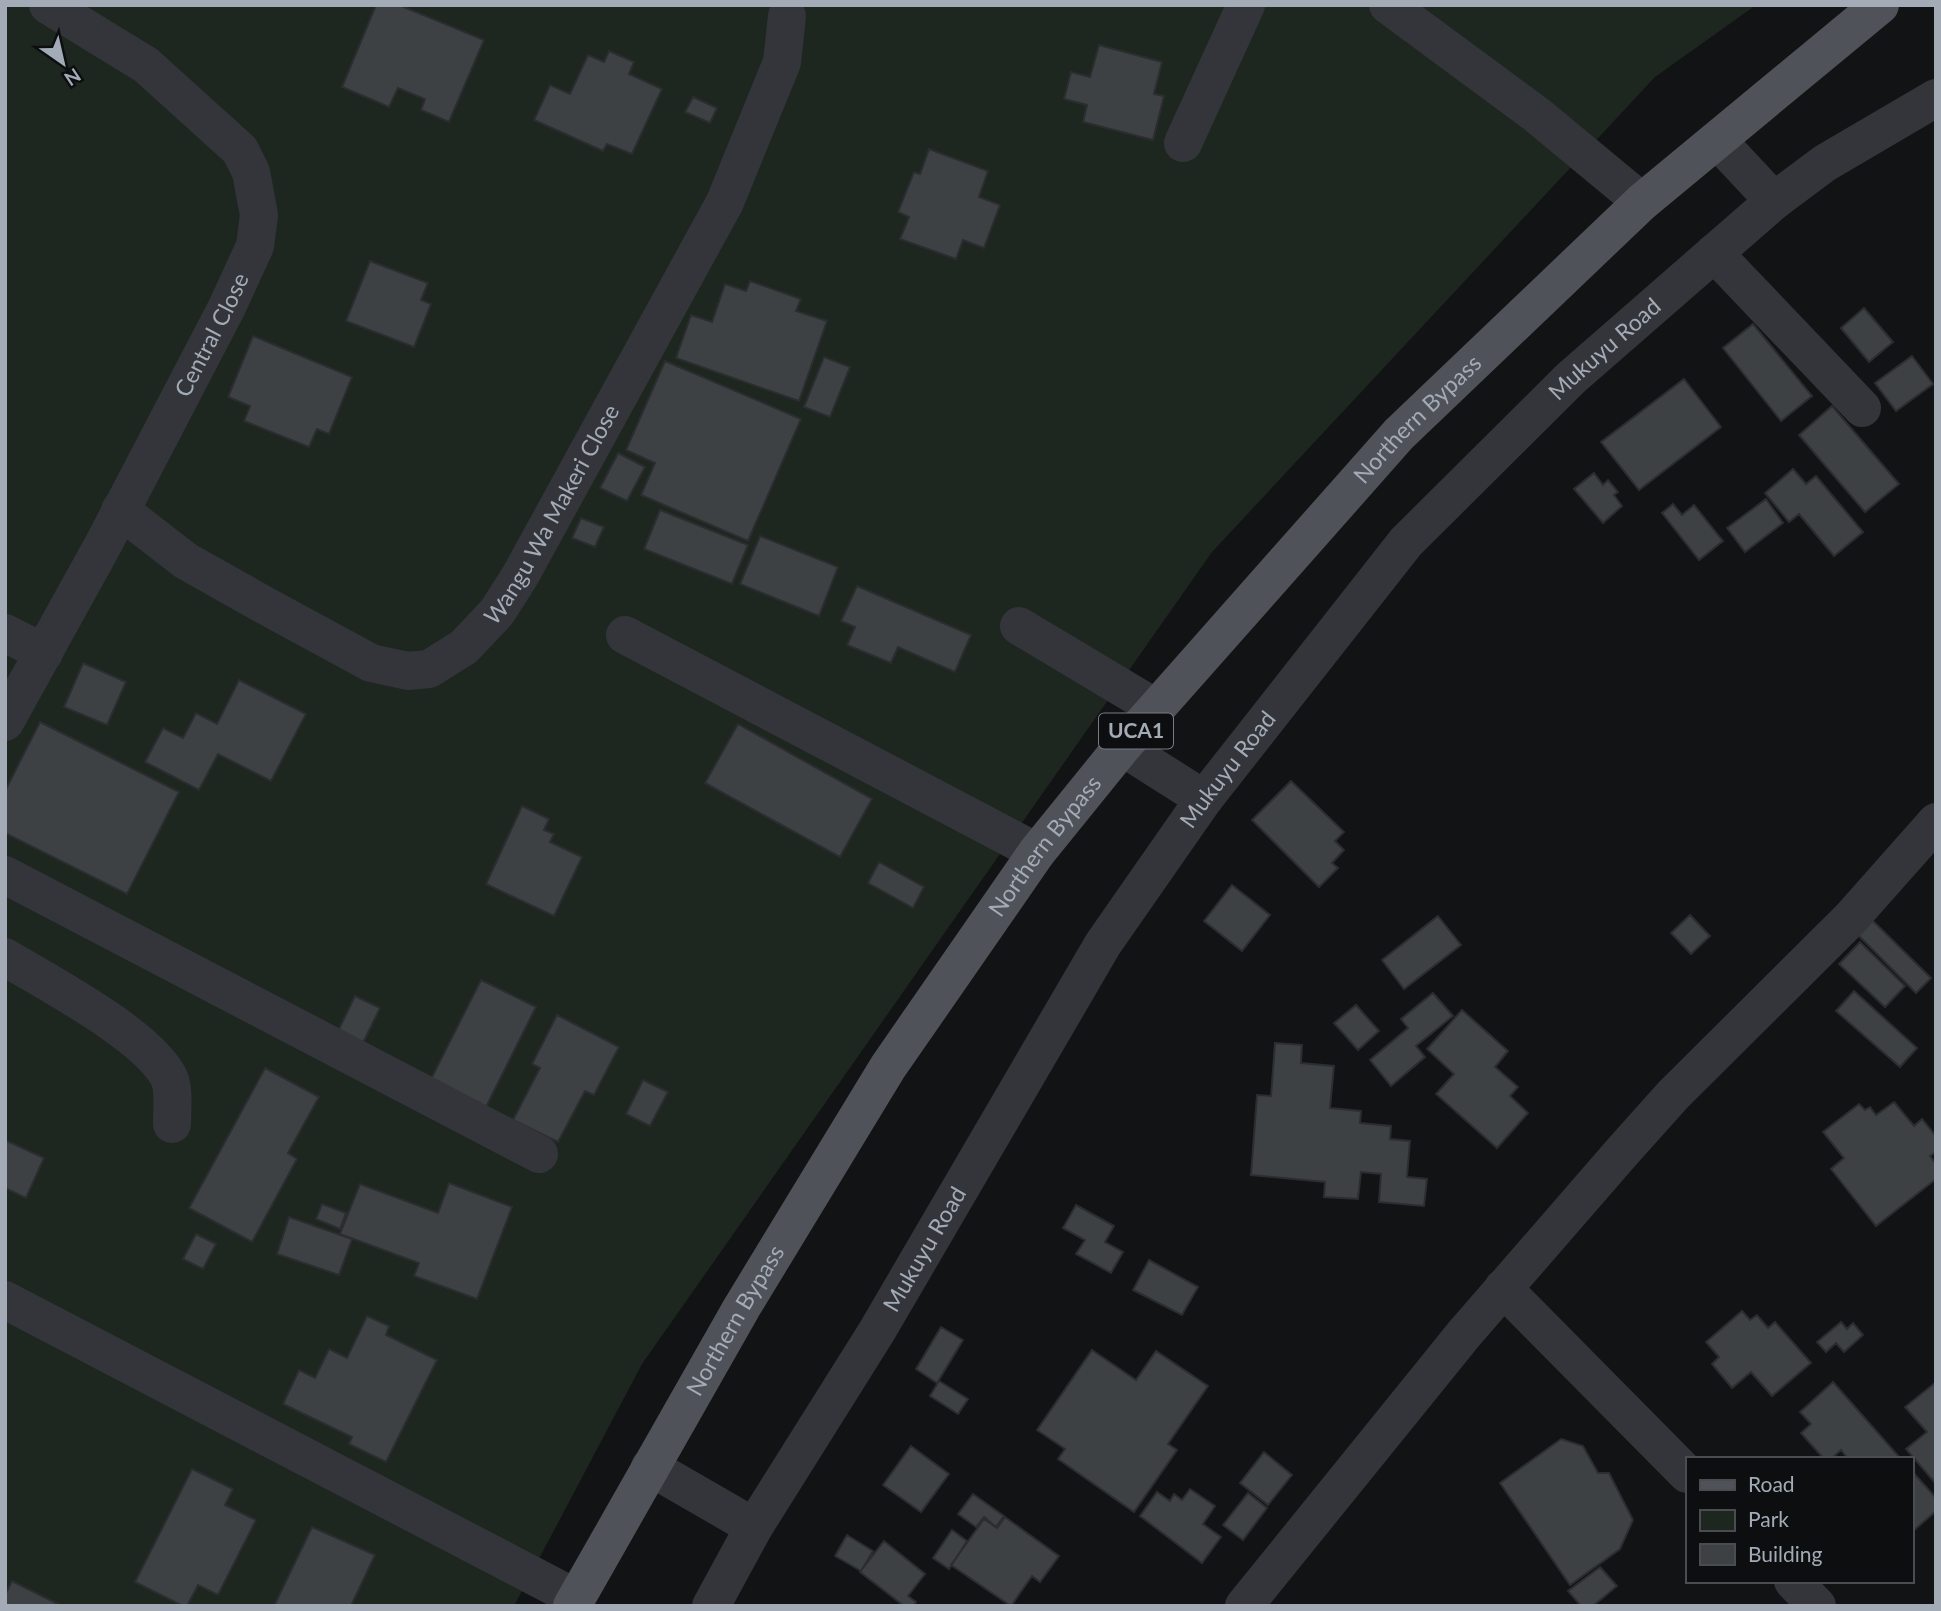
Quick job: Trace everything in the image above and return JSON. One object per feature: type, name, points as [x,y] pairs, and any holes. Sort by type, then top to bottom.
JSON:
[{"type":"main road","name":"Northern Bypass","points":[[574,1602],[743,1307],[811,1200],[888,1068],[1037,852],[1122,747],[1399,434],[1642,202],[1880,5]]},
{"type":"street","name":"Central Close","points":[[5,722],[227,307],[255,246],[259,215],[251,172],[240,150],[231,141],[146,65],[48,5]]},
{"type":"street","points":[[1183,143],[1246,5]]},
{"type":"street","points":[[1388,5],[1537,115],[1642,202]]},
{"type":"street","name":"Wangu Wa Makeri Close","points":[[120,510],[186,561],[371,663],[408,671],[429,669],[447,660],[480,632],[520,576],[725,202],[782,62],[787,16]]},
{"type":"street","name":"Mukuyu Road","points":[[711,1606],[754,1527],[877,1331],[1103,944],[1203,799],[1406,542],[1571,378],[1774,201],[1825,163],[1936,98]]},
{"type":"street","points":[[1717,141],[1774,201]]},
{"type":"street","points":[[1714,253],[1862,408]]},
{"type":"street","points":[[1019,626],[1156,708]]},
{"type":"street","points":[[5,634],[44,653]]},
{"type":"street","points":[[625,635],[1037,852]]},
{"type":"street","points":[[1122,747],[1203,799]]},
{"type":"street","points":[[1244,1606],[1503,1288],[1673,1095],[1850,919],[1936,822]]},
{"type":"street","points":[[5,875],[539,1154]]},
{"type":"street","points":[[5,957],[97,1013],[155,1058],[171,1082],[172,1124]]},
{"type":"street","points":[[1503,1288],[1686,1473]]},
{"type":"street","points":[[5,1300],[574,1602]]},
{"type":"street","points":[[650,1468],[754,1527]]},
{"type":"street","points":[[1795,1583],[1817,1606]]},
{"type":"green space","points":[[5,5],[1756,5],[1655,77],[1212,552],[642,1364],[514,1606],[5,1606]]},
{"type":"building","points":[[376,5],[399,5],[484,40],[449,122],[421,110],[425,99],[398,88],[389,107],[342,87]]},
{"type":"building","points":[[1099,45],[1162,62],[1154,94],[1164,96],[1153,140],[1083,122],[1087,105],[1064,99],[1071,72],[1090,77]]},
{"type":"building","points":[[609,51],[634,62],[629,74],[662,89],[632,154],[607,144],[603,151],[534,120],[550,85],[570,94],[588,55],[604,62]]},
{"type":"building","points":[[693,97],[717,108],[710,123],[685,112]]},
{"type":"building","points":[[929,149],[988,171],[979,197],[1000,205],[984,248],[963,240],[956,259],[900,239],[909,217],[898,212],[914,172],[920,174]]},
{"type":"building","points":[[370,261],[428,283],[421,300],[431,304],[414,347],[346,321]]},
{"type":"building","points":[[750,281],[801,299],[796,311],[827,321],[799,401],[676,358],[691,315],[712,322],[725,284],[746,291]]},
{"type":"building","points":[[1864,308],[1893,342],[1869,362],[1841,328]]},
{"type":"building","points":[[1753,324],[1812,396],[1781,421],[1723,348]]},
{"type":"building","points":[[253,336],[352,377],[329,434],[317,429],[309,447],[244,421],[250,406],[228,397]]},
{"type":"building","points":[[1912,356],[1933,384],[1896,411],[1875,383]]},
{"type":"building","points":[[824,357],[850,367],[830,417],[804,407]]},
{"type":"building","points":[[665,361],[801,419],[748,541],[641,495],[655,463],[626,450]]},
{"type":"building","points":[[1684,379],[1721,427],[1639,490],[1601,442]]},
{"type":"building","points":[[1832,406],[1899,484],[1865,512],[1799,435]]},
{"type":"building","points":[[618,453],[645,467],[627,501],[600,488]]},
{"type":"building","points":[[1793,469],[1806,484],[1816,476],[1863,532],[1834,556],[1799,514],[1789,522],[1765,493]]},
{"type":"building","points":[[1594,473],[1603,485],[1608,480],[1618,492],[1614,495],[1622,506],[1603,523],[1574,489]]},
{"type":"building","points":[[1766,499],[1783,523],[1745,552],[1727,528]]},
{"type":"building","points":[[1673,504],[1682,515],[1694,505],[1723,541],[1699,560],[1662,513]]},
{"type":"building","points":[[660,510],[748,545],[732,584],[644,549]]},
{"type":"building","points":[[581,518],[604,527],[595,547],[572,538]]},
{"type":"building","points":[[760,536],[838,567],[819,616],[740,584]]},
{"type":"building","points":[[857,586],[971,635],[955,672],[898,647],[891,663],[847,645],[855,627],[841,621]]},
{"type":"building","points":[[83,663],[126,682],[107,725],[64,707]]},
{"type":"building","points":[[239,680],[306,714],[271,781],[218,754],[199,790],[145,762],[163,728],[183,738],[196,713],[217,724]]},
{"type":"building","points":[[40,722],[179,792],[127,894],[5,833],[5,791]]},
{"type":"building","points":[[738,724],[872,799],[840,857],[705,783]]},
{"type":"building","points":[[1291,781],[1344,832],[1335,841],[1344,850],[1332,863],[1338,868],[1319,887],[1252,820]]},
{"type":"building","points":[[522,806],[549,819],[544,830],[554,834],[550,842],[582,857],[554,916],[486,884]]},
{"type":"building","points":[[879,862],[924,887],[913,908],[868,883]]},
{"type":"building","points":[[1232,885],[1270,915],[1242,951],[1204,921]]},
{"type":"building","points":[[1690,915],[1710,936],[1691,954],[1671,933]]},
{"type":"building","points":[[1438,916],[1461,945],[1404,989],[1382,960]]},
{"type":"building","points":[[1870,918],[1931,978],[1916,993],[1855,932]]},
{"type":"building","points":[[1860,942],[1905,986],[1885,1007],[1839,964]]},
{"type":"building","points":[[481,980],[536,1007],[486,1107],[431,1079]]},
{"type":"building","points":[[1854,991],[1917,1048],[1900,1067],[1836,1011]]},
{"type":"building","points":[[1433,993],[1453,1016],[1416,1046],[1425,1057],[1391,1086],[1370,1060],[1408,1028],[1401,1019]]},
{"type":"building","points":[[355,996],[380,1008],[362,1045],[337,1033]]},
{"type":"building","points":[[1356,1005],[1379,1031],[1358,1050],[1334,1023]]},
{"type":"building","points":[[1462,1010],[1508,1051],[1495,1067],[1518,1087],[1510,1096],[1528,1113],[1497,1148],[1436,1094],[1454,1074],[1427,1049]]},
{"type":"building","points":[[557,1015],[619,1047],[594,1095],[585,1091],[558,1142],[513,1120],[540,1068],[532,1064]]},
{"type":"building","points":[[1275,1043],[1302,1045],[1301,1063],[1334,1066],[1330,1108],[1361,1111],[1360,1123],[1391,1126],[1390,1139],[1410,1141],[1407,1177],[1427,1179],[1424,1206],[1379,1202],[1381,1174],[1361,1172],[1358,1199],[1324,1197],[1325,1182],[1251,1175],[1257,1095],[1271,1096]]},
{"type":"building","points":[[265,1068],[319,1097],[288,1153],[297,1159],[252,1242],[189,1208]]},
{"type":"building","points":[[643,1080],[668,1092],[650,1126],[626,1114]]},
{"type":"building","points":[[1894,1102],[1914,1126],[1922,1119],[1936,1136],[1936,1152],[1930,1156],[1936,1164],[1936,1179],[1876,1226],[1831,1169],[1844,1158],[1823,1132],[1859,1104],[1865,1110],[1870,1107],[1876,1115]]},
{"type":"building","points":[[5,1140],[44,1158],[26,1198],[5,1188]]},
{"type":"building","points":[[449,1183],[512,1207],[477,1299],[414,1276],[419,1263],[340,1234],[360,1184],[438,1213]]},
{"type":"building","points":[[322,1204],[346,1213],[340,1229],[316,1219]]},
{"type":"building","points":[[1076,1205],[1114,1226],[1105,1242],[1123,1252],[1111,1273],[1076,1254],[1085,1240],[1063,1228]]},
{"type":"building","points":[[289,1217],[352,1239],[339,1275],[277,1254]]},
{"type":"building","points":[[196,1234],[216,1244],[203,1269],[183,1259]]},
{"type":"building","points":[[1149,1260],[1198,1287],[1182,1315],[1133,1290]]},
{"type":"building","points":[[1742,1311],[1750,1320],[1757,1315],[1768,1328],[1775,1322],[1811,1363],[1772,1396],[1751,1372],[1732,1388],[1712,1364],[1719,1357],[1706,1342]]},
{"type":"building","points":[[367,1316],[389,1326],[386,1335],[437,1360],[386,1462],[349,1444],[352,1437],[283,1404],[299,1370],[315,1378],[329,1349],[347,1358]]},
{"type":"building","points":[[1841,1322],[1847,1329],[1853,1323],[1863,1335],[1844,1352],[1836,1343],[1826,1352],[1817,1342]]},
{"type":"building","points":[[941,1327],[963,1340],[937,1383],[916,1369]]},
{"type":"building","points":[[1092,1350],[1136,1380],[1156,1351],[1208,1386],[1168,1444],[1177,1450],[1134,1512],[1058,1459],[1065,1449],[1037,1430]]},
{"type":"building","points":[[939,1381],[968,1399],[958,1414],[930,1396]]},
{"type":"building","points":[[1833,1382],[1899,1457],[1846,1457],[1841,1450],[1833,1457],[1822,1457],[1801,1433],[1811,1424],[1800,1412]]},
{"type":"building","points":[[1936,1382],[1936,1484],[1906,1449],[1927,1432],[1905,1407]]},
{"type":"building","points":[[1561,1439],[1583,1446],[1598,1473],[1609,1473],[1633,1520],[1620,1549],[1570,1585],[1500,1483]]},
{"type":"building","points":[[911,1446],[949,1474],[921,1512],[883,1485]]},
{"type":"building","points":[[1264,1452],[1292,1475],[1268,1505],[1240,1483]]},
{"type":"building","points":[[192,1469],[233,1489],[225,1505],[256,1520],[218,1595],[198,1585],[187,1606],[183,1606],[135,1582]]},
{"type":"building","points":[[1913,1472],[1936,1498],[1936,1511],[1913,1531]]},
{"type":"building","points":[[1190,1489],[1215,1506],[1203,1524],[1221,1537],[1202,1563],[1140,1516],[1157,1492],[1170,1501],[1174,1494],[1182,1500]]},
{"type":"building","points":[[1248,1493],[1267,1508],[1243,1540],[1223,1525]]},
{"type":"building","points":[[973,1494],[1004,1516],[996,1527],[984,1517],[976,1527],[958,1514]]},
{"type":"building","points":[[1005,1517],[1059,1556],[1040,1582],[1032,1576],[1011,1606],[951,1565],[984,1519],[997,1528]]},
{"type":"building","points":[[312,1527],[375,1555],[351,1606],[274,1606]]},
{"type":"building","points":[[952,1530],[967,1541],[949,1569],[933,1558]]},
{"type":"building","points":[[847,1535],[873,1551],[861,1571],[835,1556]]},
{"type":"building","points":[[884,1541],[925,1574],[908,1596],[916,1602],[913,1606],[904,1606],[860,1572]]},
{"type":"building","points":[[1600,1567],[1617,1586],[1593,1606],[1581,1606],[1568,1591]]},
{"type":"building","points":[[12,1581],[62,1606],[5,1606],[5,1595]]}]
